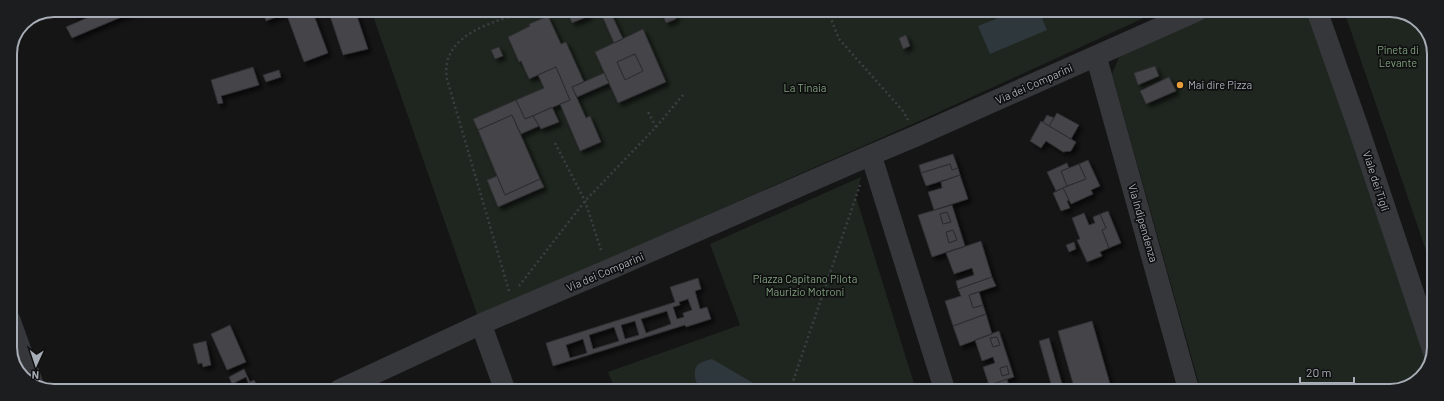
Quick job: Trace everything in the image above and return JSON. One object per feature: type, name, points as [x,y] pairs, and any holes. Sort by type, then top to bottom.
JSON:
[{"type":"street","name":"Via dei Comparini","points":[[352,384],[481,324],[916,136],[1184,17]]},
{"type":"street","name":"Viale dei Tigli","points":[[1319,17],[1358,127],[1427,333]]},
{"type":"street","name":"Via Indipendenza","points":[[1096,56],[1188,384]]},
{"type":"street","points":[[871,155],[943,384]]},
{"type":"street","points":[[481,324],[502,384]]},
{"type":"street","points":[[17,339],[30,375]]},
{"type":"path","points":[[509,17],[470,33],[451,51],[445,69],[510,296]]},
{"type":"path","points":[[830,17],[839,39],[904,111],[916,136]]},
{"type":"path","points":[[515,290],[585,201],[656,127],[683,95]]},
{"type":"path","points":[[647,110],[656,127]]},
{"type":"path","points":[[555,143],[585,201],[608,270]]},
{"type":"path","points":[[792,384],[860,184]]},
{"type":"green space","name":"La Tinaia","points":[[373,17],[1146,17],[926,118],[478,317]]},
{"type":"green space","points":[[1196,17],[1315,17],[1426,356],[1421,368],[1413,376],[1407,380],[1395,384],[1199,384],[1112,74],[1120,55]]},
{"type":"green space","name":"Pineta di Levante","points":[[1346,17],[1400,18],[1411,23],[1419,31],[1424,40],[1427,51],[1427,253]]},
{"type":"green space","name":"Piazza Capitano Pilota Maurizio Motroni","points":[[861,177],[856,197],[914,384],[613,384],[608,372],[740,325],[710,244]]},
{"type":"shaded area","points":[[1000,17],[1042,17],[1047,30],[990,54],[978,26]]},
{"type":"shaded area","points":[[712,359],[753,384],[699,384],[696,382],[695,372],[697,366]]},
{"type":"building","points":[[89,17],[122,17],[72,38],[66,27]]},
{"type":"building","points":[[265,17],[276,17],[266,21]]},
{"type":"building","points":[[288,17],[315,17],[328,53],[304,62]]},
{"type":"building","points":[[330,17],[357,17],[368,49],[343,55]]},
{"type":"building","points":[[548,17],[561,44],[566,42],[584,82],[572,87],[586,118],[590,116],[601,142],[580,151],[560,104],[570,100],[556,67],[529,79],[521,61],[519,62],[508,37],[530,26],[529,24]]},
{"type":"building","points":[[570,17],[587,17],[572,23]]},
{"type":"building","points":[[603,17],[613,17],[623,39],[614,43]]},
{"type":"building","points":[[664,17],[675,17],[676,19],[666,23]]},
{"type":"building","points":[[643,29],[666,82],[618,103],[595,52]],"holes":[[[635,54],[643,71],[625,80],[617,62]]]},
{"type":"building","points":[[906,35],[910,46],[903,49],[899,38]]},
{"type":"building","points":[[499,47],[503,56],[495,59],[491,50]]},
{"type":"building","points":[[635,54],[643,71],[625,80],[617,62]]},
{"type":"building","points":[[1155,66],[1159,76],[1138,85],[1134,73]]},
{"type":"building","points":[[253,67],[259,85],[221,96],[223,103],[218,104],[211,80]]},
{"type":"building","points":[[556,67],[570,100],[525,119],[516,100],[544,88],[538,75]]},
{"type":"building","points":[[279,70],[281,77],[266,82],[263,75]]},
{"type":"building","points":[[604,73],[609,83],[577,97],[572,87]]},
{"type":"building","points":[[1169,77],[1176,91],[1146,104],[1140,91]]},
{"type":"building","points":[[516,100],[525,119],[533,116],[539,126],[521,134],[512,115],[478,130],[473,119]]},
{"type":"building","points":[[552,107],[559,122],[541,129],[533,116]]},
{"type":"building","points":[[1057,113],[1079,125],[1071,139],[1049,126]]},
{"type":"building","points":[[512,115],[540,179],[505,195],[478,130]]},
{"type":"building","points":[[1047,115],[1054,118],[1049,126],[1043,122]]},
{"type":"building","points":[[1041,121],[1076,142],[1071,151],[1063,152],[1046,141],[1041,148],[1030,141]]},
{"type":"building","points":[[953,154],[958,168],[952,170],[950,164],[921,173],[919,165]]},
{"type":"building","points":[[1088,160],[1100,186],[1091,190],[1093,194],[1071,204],[1063,188],[1086,179],[1079,164]]},
{"type":"building","points":[[1067,163],[1069,168],[1061,171],[1067,186],[1056,191],[1047,172]]},
{"type":"building","points":[[950,164],[952,170],[958,168],[960,175],[926,186],[921,173]]},
{"type":"building","points":[[1079,164],[1086,179],[1067,186],[1061,171]]},
{"type":"building","points":[[960,175],[968,199],[934,210],[928,192],[942,188],[941,182]]},
{"type":"building","points":[[497,176],[505,195],[540,179],[544,187],[498,207],[487,180]]},
{"type":"building","points":[[1063,188],[1069,200],[1067,201],[1070,208],[1061,211],[1053,193]]},
{"type":"building","points":[[952,205],[965,246],[932,257],[918,215]],"holes":[[[947,212],[951,222],[943,224],[940,214]],[[953,230],[957,240],[949,243],[946,232]]]},
{"type":"building","points":[[1108,211],[1121,243],[1109,248],[1102,230],[1106,228],[1100,214]]},
{"type":"building","points":[[947,212],[951,222],[943,224],[940,214]]},
{"type":"building","points":[[1084,213],[1089,225],[1095,223],[1093,217],[1100,214],[1106,228],[1102,230],[1109,248],[1100,252],[1102,256],[1087,262],[1077,240],[1080,239],[1072,218]]},
{"type":"building","points":[[953,230],[957,240],[949,243],[946,232]]},
{"type":"building","points":[[981,241],[992,277],[958,289],[956,281],[974,275],[972,268],[954,274],[946,253]]},
{"type":"building","points":[[1074,242],[1076,249],[1069,252],[1066,245]]},
{"type":"building","points":[[992,277],[996,286],[969,295],[973,308],[983,305],[986,314],[953,326],[945,301],[961,296],[958,289]]},
{"type":"building","points":[[698,278],[701,289],[695,291],[700,309],[707,307],[711,319],[686,327],[685,325],[553,366],[546,343],[675,302],[670,287]],"holes":[[[688,299],[692,310],[683,313],[684,317],[677,319],[673,307],[680,305],[679,302]],[[667,311],[671,324],[646,333],[641,319]],[[635,321],[639,335],[625,339],[621,325]],[[614,327],[619,341],[593,349],[589,335]],[[583,339],[587,353],[570,358],[566,345]]]},
{"type":"building","points":[[979,292],[983,305],[973,308],[969,295]]},
{"type":"building","points":[[986,314],[992,334],[960,346],[953,326]]},
{"type":"building","points":[[1092,321],[1110,384],[1073,384],[1058,331]]},
{"type":"building","points":[[230,325],[246,362],[227,370],[211,334]]},
{"type":"building","points":[[999,331],[1014,377],[989,384],[983,367],[995,363],[993,357],[982,361],[975,340]],"holes":[[[997,337],[1000,345],[993,347],[990,338]],[[1007,366],[1009,374],[1002,376],[1000,368]]]},
{"type":"building","points":[[997,337],[1000,345],[993,347],[990,338]]},
{"type":"building","points":[[1049,338],[1062,384],[1051,384],[1039,341]]},
{"type":"building","points":[[206,341],[211,365],[203,367],[202,363],[198,364],[193,344]]},
{"type":"building","points":[[1007,366],[1009,374],[1002,376],[1000,368]]},
{"type":"building","points":[[244,369],[250,382],[254,380],[256,384],[249,384],[246,377],[232,384],[229,377]]},
{"type":"building","points":[[1007,379],[1008,384],[993,384]]},
{"type":"place","name":"Mai dire Pizza","points":[[1180,85]]}]
